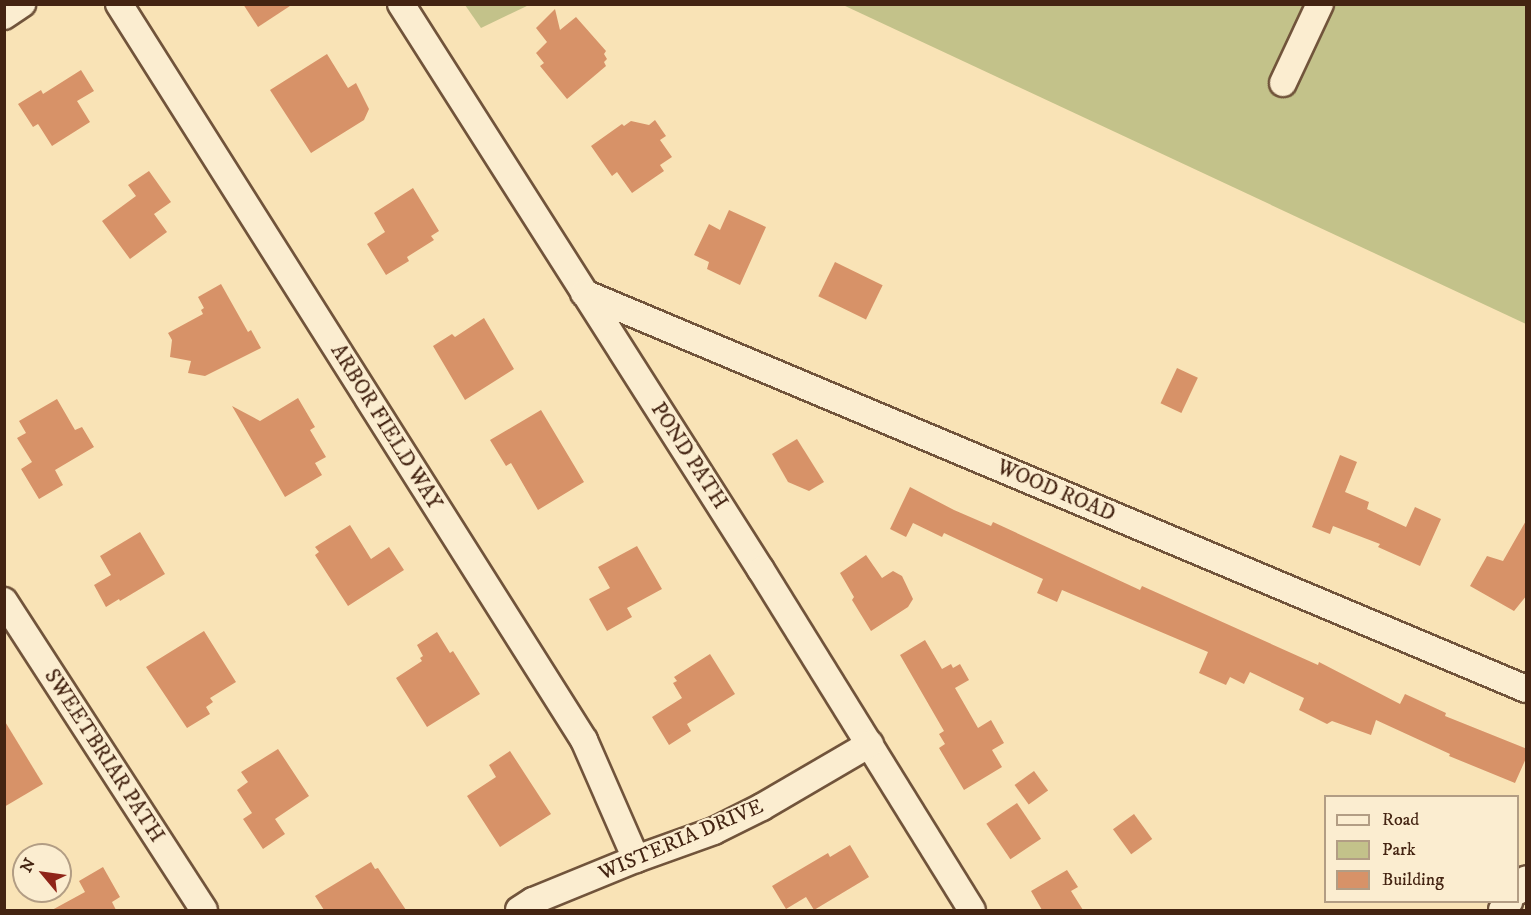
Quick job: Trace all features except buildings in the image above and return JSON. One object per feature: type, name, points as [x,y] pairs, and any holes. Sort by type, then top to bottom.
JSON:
[{"type":"street","points":[[4,16],[22,4]]},
{"type":"street","name":"ARBOR FIELD WAY","points":[[120,4],[584,741],[636,859]]},
{"type":"street","name":"POND PATH","points":[[401,4],[870,744],[972,910]]},
{"type":"street","points":[[1283,83],[1320,4]]},
{"type":"street","name":"WOOD ROAD","points":[[584,293],[1527,689]]},
{"type":"street","name":"SWEETBRIAR PATH","points":[[4,601],[13,632],[204,910]]},
{"type":"street","name":"WISTERIA DRIVE","points":[[519,910],[533,901],[636,859],[714,831],[762,807],[870,744]]},
{"type":"green space","points":[[465,5],[529,5],[481,28]]},
{"type":"green space","points":[[843,5],[1526,5],[1526,324]]}]
